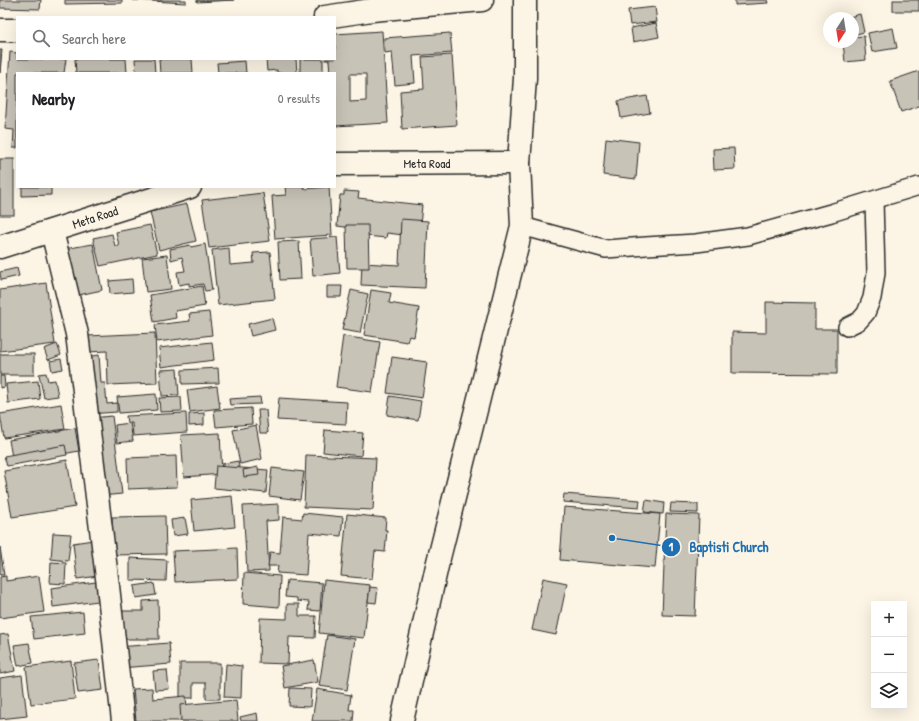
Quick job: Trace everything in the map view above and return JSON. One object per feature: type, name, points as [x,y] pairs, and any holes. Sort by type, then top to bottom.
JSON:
[{"type":"street","points":[[332,16],[372,10],[482,0]]},
{"type":"street","points":[[402,721],[437,566],[522,226],[519,163],[525,78],[525,0]]},
{"type":"street","points":[[0,30],[16,30]]},
{"type":"street","name":"Meta Road","points":[[336,164],[519,163]]},
{"type":"street","name":"Meta Road","points":[[0,247],[187,188]]},
{"type":"street","points":[[52,231],[77,334],[123,721]]},
{"type":"lane","points":[[522,226],[606,249],[696,243],[748,236],[874,201],[919,186]]},
{"type":"lane","points":[[847,327],[859,321],[866,313],[872,298],[876,273],[874,201]]},
{"type":"building","points":[[0,0],[41,0],[40,9],[0,8]]},
{"type":"building","points":[[65,0],[122,0],[122,3],[65,4]]},
{"type":"building","points":[[133,0],[186,0],[186,3]]},
{"type":"building","points":[[197,0],[234,0],[197,2]]},
{"type":"building","points":[[735,0],[767,0],[768,3],[735,5]]},
{"type":"building","points":[[893,0],[919,0],[919,11],[893,11]]},
{"type":"building","points":[[655,7],[657,22],[630,25],[628,10]]},
{"type":"building","points":[[859,14],[864,32],[859,33]]},
{"type":"building","points":[[656,23],[659,37],[633,42],[631,28]]},
{"type":"building","points":[[893,28],[897,48],[872,52],[868,33]]},
{"type":"building","points":[[382,31],[388,123],[336,126],[336,72],[330,72],[329,60],[336,60],[336,34]],"holes":[[[350,74],[366,74],[366,101],[350,102]]]},
{"type":"building","points":[[450,33],[452,53],[413,56],[415,83],[395,85],[392,52],[385,53],[384,38]]},
{"type":"building","points":[[859,36],[864,36],[866,60],[845,62],[844,48],[859,48]]},
{"type":"building","points":[[0,50],[2,50],[0,73]]},
{"type":"building","points":[[10,52],[16,53],[16,60],[66,60],[64,72],[16,72],[16,148],[13,148],[14,130],[5,129]]},
{"type":"building","points":[[452,55],[457,125],[402,129],[400,91],[424,89],[422,57]]},
{"type":"building","points":[[75,60],[126,60],[127,72],[76,72]]},
{"type":"building","points":[[135,60],[154,60],[155,72],[136,72]]},
{"type":"building","points":[[159,60],[192,60],[193,72],[160,72]]},
{"type":"building","points":[[266,60],[296,60],[297,72],[277,72],[277,70],[267,71]]},
{"type":"building","points":[[300,60],[323,60],[323,72],[300,72]]},
{"type":"building","points":[[245,61],[246,72],[218,72],[217,63]]},
{"type":"building","points":[[919,71],[919,106],[901,112],[890,81]]},
{"type":"building","points":[[647,96],[650,113],[621,118],[618,101]]},
{"type":"building","points":[[606,138],[639,142],[636,179],[603,175]]},
{"type":"building","points":[[734,148],[735,169],[714,170],[713,149]]},
{"type":"building","points":[[0,159],[14,159],[14,215],[0,215]]},
{"type":"building","points":[[22,188],[51,188],[51,195],[22,196]]},
{"type":"building","points":[[285,188],[329,188],[332,235],[275,239],[272,196],[286,195]]},
{"type":"building","points":[[344,191],[359,192],[358,198],[422,205],[419,237],[387,233],[386,238],[366,236],[367,230],[337,226],[340,195],[344,195]]},
{"type":"building","points":[[263,193],[270,241],[209,248],[202,200]]},
{"type":"building","points":[[187,204],[196,241],[159,250],[150,212]]},
{"type":"building","points":[[401,219],[428,221],[425,288],[361,285],[362,263],[399,265]]},
{"type":"building","points":[[150,225],[157,254],[100,266],[93,238],[112,234],[115,246],[119,246],[116,232]]},
{"type":"building","points":[[346,225],[368,225],[369,268],[347,268]]},
{"type":"building","points":[[337,237],[340,273],[313,276],[310,239]]},
{"type":"building","points":[[299,241],[301,279],[280,280],[278,242]]},
{"type":"building","points":[[93,244],[102,290],[74,296],[64,249]]},
{"type":"building","points":[[205,244],[212,290],[205,291],[203,284],[189,286],[189,283],[179,285],[177,272],[185,271],[182,257],[171,260],[170,249]]},
{"type":"building","points":[[229,248],[230,265],[254,263],[253,253],[270,252],[275,299],[218,305],[212,250]]},
{"type":"building","points":[[167,255],[171,289],[146,292],[142,258]]},
{"type":"building","points":[[17,268],[19,276],[1,280],[0,272]]},
{"type":"building","points":[[132,279],[133,292],[110,294],[109,281]]},
{"type":"building","points":[[46,283],[55,344],[0,351],[0,290]]},
{"type":"building","points":[[202,286],[205,306],[175,311],[176,318],[154,322],[150,295]]},
{"type":"building","points":[[327,286],[342,286],[341,297],[327,297]]},
{"type":"building","points":[[351,290],[368,294],[360,333],[342,330]]},
{"type":"building","points":[[371,290],[391,293],[389,303],[419,308],[414,337],[409,336],[407,342],[364,335]]},
{"type":"building","points":[[766,302],[815,303],[815,329],[837,329],[837,374],[732,373],[732,332],[766,333]]},
{"type":"building","points":[[209,312],[212,335],[157,342],[155,325],[190,321],[189,314]]},
{"type":"building","points":[[272,318],[275,330],[251,336],[248,324]]},
{"type":"building","points":[[155,333],[157,383],[108,385],[107,351],[88,352],[87,336]]},
{"type":"building","points":[[343,336],[380,342],[372,392],[336,387]]},
{"type":"building","points":[[212,342],[214,360],[161,367],[159,348]]},
{"type":"building","points":[[57,344],[61,355],[48,360],[44,349]]},
{"type":"building","points":[[0,354],[34,354],[34,375],[0,375]]},
{"type":"building","points":[[99,355],[101,383],[105,383],[107,404],[117,403],[117,412],[89,414],[85,357]]},
{"type":"building","points":[[392,357],[427,362],[422,398],[387,393]]},
{"type":"building","points":[[61,359],[63,369],[52,371],[50,361]]},
{"type":"building","points":[[218,368],[219,383],[182,384],[182,370]]},
{"type":"building","points":[[177,369],[179,395],[162,396],[160,370]]},
{"type":"building","points":[[46,373],[48,381],[55,380],[58,396],[44,398],[39,374]]},
{"type":"building","points":[[0,376],[4,376],[5,387],[0,388]]},
{"type":"building","points":[[38,381],[40,399],[8,403],[6,384]]},
{"type":"building","points":[[217,386],[220,408],[190,412],[187,390]]},
{"type":"building","points":[[156,394],[157,410],[119,413],[117,397]]},
{"type":"building","points":[[390,396],[421,401],[418,420],[387,415]]},
{"type":"building","points":[[181,397],[182,411],[160,412],[159,398]]},
{"type":"building","points":[[260,397],[261,404],[230,405],[229,399]]},
{"type":"building","points":[[279,398],[347,402],[346,424],[277,420]]},
{"type":"building","points":[[61,404],[65,429],[4,438],[0,414]]},
{"type":"building","points":[[251,408],[252,424],[216,427],[214,410]]},
{"type":"building","points":[[258,410],[266,410],[268,433],[260,433]]},
{"type":"building","points":[[186,413],[187,432],[133,436],[132,423],[127,423],[126,416]]},
{"type":"building","points":[[204,413],[204,425],[189,426],[189,414]]},
{"type":"building","points":[[112,416],[122,494],[101,496],[91,418]]},
{"type":"building","points":[[130,423],[133,441],[117,443],[115,425]]},
{"type":"building","points":[[256,425],[262,459],[240,464],[233,430]]},
{"type":"building","points":[[75,428],[79,451],[13,463],[9,440]]},
{"type":"building","points":[[325,430],[363,433],[361,456],[323,452]]},
{"type":"building","points":[[220,433],[222,474],[184,477],[181,435]]},
{"type":"building","points":[[65,445],[67,455],[7,466],[4,456]]},
{"type":"building","points":[[306,455],[376,458],[373,510],[304,507]]},
{"type":"building","points":[[176,456],[177,487],[128,489],[127,458]]},
{"type":"building","points":[[67,460],[75,507],[12,517],[4,471]]},
{"type":"building","points":[[238,461],[240,473],[224,476],[222,464]]},
{"type":"building","points":[[216,466],[268,470],[266,493],[214,488]]},
{"type":"building","points":[[258,467],[259,475],[244,477],[243,470]]},
{"type":"building","points":[[272,468],[304,472],[300,500],[269,496]]},
{"type":"building","points":[[564,494],[640,500],[639,508],[563,502]]},
{"type":"building","points":[[232,496],[235,527],[194,531],[191,500]]},
{"type":"building","points":[[646,500],[664,503],[663,514],[644,512]]},
{"type":"building","points":[[671,503],[698,504],[698,513],[670,512]]},
{"type":"building","points":[[279,504],[279,520],[266,521],[269,571],[247,572],[243,506]]},
{"type":"building","points":[[564,507],[660,514],[655,568],[560,560]]},
{"type":"building","points":[[303,513],[343,517],[341,536],[309,533],[306,575],[277,573],[278,566],[268,566],[270,552],[280,553],[283,517],[302,519]]},
{"type":"building","points":[[347,514],[386,518],[385,530],[387,530],[385,552],[375,551],[372,579],[341,576]]},
{"type":"building","points":[[666,514],[699,515],[695,616],[662,615]]},
{"type":"building","points":[[165,516],[166,554],[113,555],[112,517]]},
{"type":"building","points":[[185,518],[188,534],[173,536],[171,520]]},
{"type":"building","points":[[53,533],[71,534],[68,561],[51,559]]},
{"type":"building","points":[[93,540],[98,576],[77,579],[73,543]]},
{"type":"building","points":[[0,547],[4,575],[0,575]]},
{"type":"building","points":[[237,548],[238,579],[175,582],[173,551]]},
{"type":"building","points":[[130,558],[167,560],[166,581],[130,580]]},
{"type":"building","points":[[51,562],[66,563],[65,584],[50,583]]},
{"type":"building","points":[[244,573],[280,576],[279,607],[243,604]]},
{"type":"building","points":[[6,576],[6,581],[39,576],[44,612],[0,618],[0,577]]},
{"type":"building","points":[[543,578],[567,583],[556,635],[532,630]]},
{"type":"building","points":[[287,580],[322,583],[320,611],[308,610],[309,602],[297,601],[297,598],[285,597]]},
{"type":"building","points":[[324,580],[370,585],[364,638],[319,633]]},
{"type":"building","points":[[96,582],[98,601],[53,607],[51,588]]},
{"type":"building","points":[[154,583],[156,595],[136,598],[134,586]]},
{"type":"building","points":[[370,587],[378,588],[376,603],[368,602]]},
{"type":"building","points":[[158,600],[159,639],[117,639],[117,611],[143,611],[143,601]]},
{"type":"building","points":[[287,604],[299,604],[299,616],[316,616],[315,638],[289,637],[288,664],[259,663],[260,618],[287,619]]},
{"type":"building","points":[[83,612],[85,633],[34,639],[31,617]]},
{"type":"building","points":[[8,634],[15,671],[0,674],[0,635]]},
{"type":"building","points":[[327,635],[355,639],[347,690],[319,686]]},
{"type":"building","points":[[29,643],[33,663],[18,666],[14,645]]},
{"type":"building","points":[[169,643],[171,664],[120,668],[118,647]]},
{"type":"building","points":[[99,660],[103,690],[78,693],[74,663]]},
{"type":"building","points":[[314,660],[318,682],[285,688],[281,666]]},
{"type":"building","points":[[71,661],[75,699],[31,704],[26,667]]},
{"type":"building","points":[[180,663],[220,663],[220,699],[206,699],[206,683],[193,683],[193,698],[180,698]]},
{"type":"building","points":[[226,664],[242,666],[241,698],[224,697]]},
{"type":"building","points":[[167,670],[169,689],[155,690],[153,671]]},
{"type":"building","points":[[22,675],[27,716],[0,719],[0,678]]},
{"type":"building","points":[[152,688],[153,699],[186,696],[188,721],[136,721],[133,689]]},
{"type":"building","points":[[290,688],[311,689],[310,707],[289,706]]},
{"type":"building","points":[[317,689],[351,695],[349,710],[354,710],[353,721],[312,721]]},
{"type":"building","points":[[236,700],[238,721],[181,721],[180,705]]},
{"type":"building","points":[[257,713],[258,721],[241,721],[240,717]]},
{"type":"place","name":"Baptisti Church","points":[[612,538]]}]
